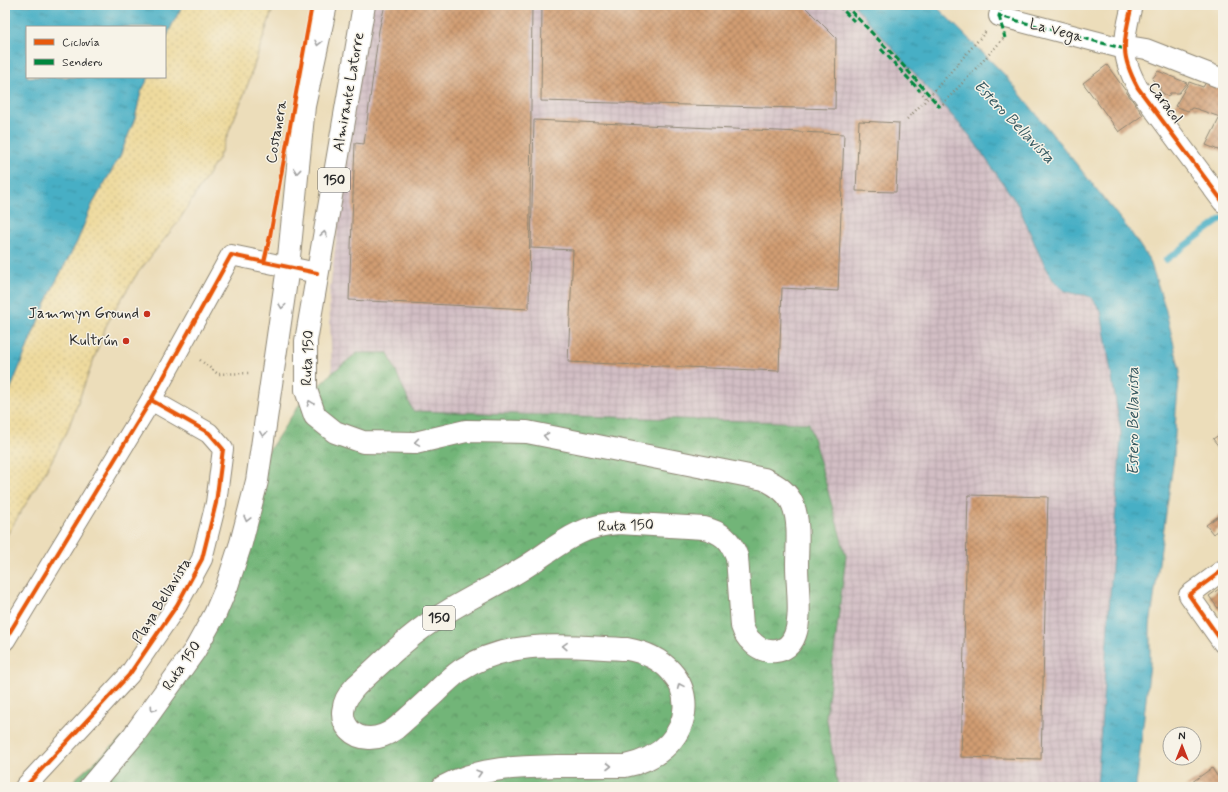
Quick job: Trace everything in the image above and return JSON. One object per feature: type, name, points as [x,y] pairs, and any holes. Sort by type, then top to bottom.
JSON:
[{"type":"main road","name":"150","points":[[288,267],[304,106],[326,5]]},
{"type":"main road","name":"Almirante Latorre","points":[[318,273],[364,5]]},
{"type":"main road","name":"Ruta 150","points":[[90,787],[134,735],[195,650],[227,586],[241,543],[257,481],[288,267]]},
{"type":"main road","name":"Ruta 150","points":[[318,273],[306,341],[306,390],[315,416],[335,432],[362,442],[415,443],[466,431],[527,432],[764,479],[782,489],[790,500],[795,512],[798,607],[796,628],[792,641],[782,650],[775,652],[766,651],[751,642],[745,634],[742,626],[737,557],[734,548],[727,539],[712,530],[704,528],[619,523],[598,525],[577,533],[523,569],[447,612],[417,632],[356,686],[348,696],[342,710],[345,725],[350,732],[364,738],[372,739],[388,734],[446,681],[461,670],[476,661],[493,654],[533,646],[627,649],[644,653],[659,660],[674,674],[679,682],[684,701],[684,714],[681,726],[668,746],[659,754],[637,764],[625,766],[509,767],[487,770],[466,776],[443,787]]},
{"type":"street","name":"Caracol","points":[[1132,5],[1124,49],[1133,78],[1138,88],[1223,202]]},
{"type":"street","name":"La Vega","points":[[1000,10],[1124,49],[1134,47],[1146,49],[1223,79]]},
{"type":"street","points":[[5,640],[151,400],[231,255],[318,273]]},
{"type":"street","name":"Playa Bellavista","points":[[25,787],[129,675],[177,605],[202,559],[216,503],[223,449],[209,433],[151,400]]},
{"type":"street","points":[[1223,570],[1188,595],[1223,643]]},
{"type":"path","points":[[907,119],[927,99],[1000,10]]},
{"type":"path","points":[[940,107],[1005,38]]},
{"type":"path","points":[[920,91],[927,99]]},
{"type":"path","points":[[200,360],[218,374],[249,373]]},
{"type":"shaded area","points":[[369,5],[854,5],[970,136],[1018,205],[1040,256],[1053,280],[1075,294],[1085,295],[1092,298],[1101,311],[1121,433],[1097,787],[838,787],[826,715],[846,556],[809,423],[412,411],[388,353],[357,353],[332,373],[329,298],[348,145]]},
{"type":"green space","points":[[357,353],[388,353],[413,411],[809,423],[846,556],[826,715],[838,787],[66,787],[162,703],[227,582],[250,479],[299,405],[332,373]]},
{"type":"sand","points":[[183,5],[274,5],[248,84],[218,159],[178,222],[137,274],[117,306],[106,326],[67,432],[46,471],[5,538],[5,403],[54,285],[77,242],[92,205],[120,156],[135,118],[141,92],[148,78],[166,78],[166,38]]},
{"type":"water","points":[[5,5],[183,5],[166,38],[166,26],[26,26],[26,78],[148,78],[141,92],[135,118],[120,156],[92,205],[77,242],[54,285],[5,403]]},
{"type":"water","name":"Estero Bellavista","points":[[854,5],[935,5],[1005,75],[1130,231],[1150,261],[1165,307],[1180,371],[1176,411],[1174,457],[1150,626],[1150,664],[1136,787],[1097,787],[1121,433],[1101,311],[1092,298],[1063,290],[1053,280],[1040,256],[1018,205],[970,136]]},
{"type":"building","points":[[385,5],[532,5],[529,309],[349,300],[355,143],[364,144],[379,30]]},
{"type":"building","points":[[542,5],[803,5],[836,38],[835,109],[541,101]]},
{"type":"building","points":[[1107,65],[1143,115],[1119,132],[1083,83]]},
{"type":"building","points":[[1158,71],[1187,83],[1179,93],[1170,93],[1168,97],[1160,91],[1160,87],[1152,79]]},
{"type":"building","points":[[1189,82],[1203,87],[1206,82],[1223,89],[1223,152],[1206,145],[1220,117],[1197,109],[1192,108],[1188,111],[1175,106]]},
{"type":"building","points":[[534,120],[844,134],[838,291],[782,288],[779,371],[568,362],[573,250],[531,248]]},
{"type":"building","points":[[859,121],[899,123],[896,192],[856,191]]},
{"type":"building","points":[[1223,432],[1223,452],[1213,439]]},
{"type":"building","points":[[968,495],[1048,497],[1041,759],[961,757]]},
{"type":"building","points":[[1223,513],[1223,526],[1213,534],[1206,525]]},
{"type":"building","points":[[1223,586],[1223,615],[1209,596]]},
{"type":"building","points":[[1212,768],[1223,787],[1185,787]]},
{"type":"waterway","points":[[1166,260],[1223,218]]},
{"type":"marked path","points":[[838,5],[854,21]]},
{"type":"marked path","points":[[845,5],[901,63],[940,107]]},
{"type":"marked path","points":[[1002,5],[999,16],[1125,49]]},
{"type":"marked path","points":[[999,16],[1005,38]]},
{"type":"marked path","points":[[881,49],[920,91]]},
{"type":"cycle path","name":"Costanera","points":[[264,262],[312,5]]},
{"type":"cycle path","points":[[1132,5],[1125,38],[1125,54],[1133,79],[1138,88],[1223,202]]},
{"type":"cycle path","points":[[5,640],[151,400],[231,255],[317,273]]},
{"type":"cycle path","points":[[25,787],[129,675],[177,605],[202,559],[216,503],[223,449],[209,433],[151,400]]},
{"type":"cycle path","points":[[1223,570],[1189,595],[1223,643]]},
{"type":"place","name":"Jammyn Ground","points":[[147,314]]},
{"type":"place","name":"Kultrún","points":[[126,341]]}]
